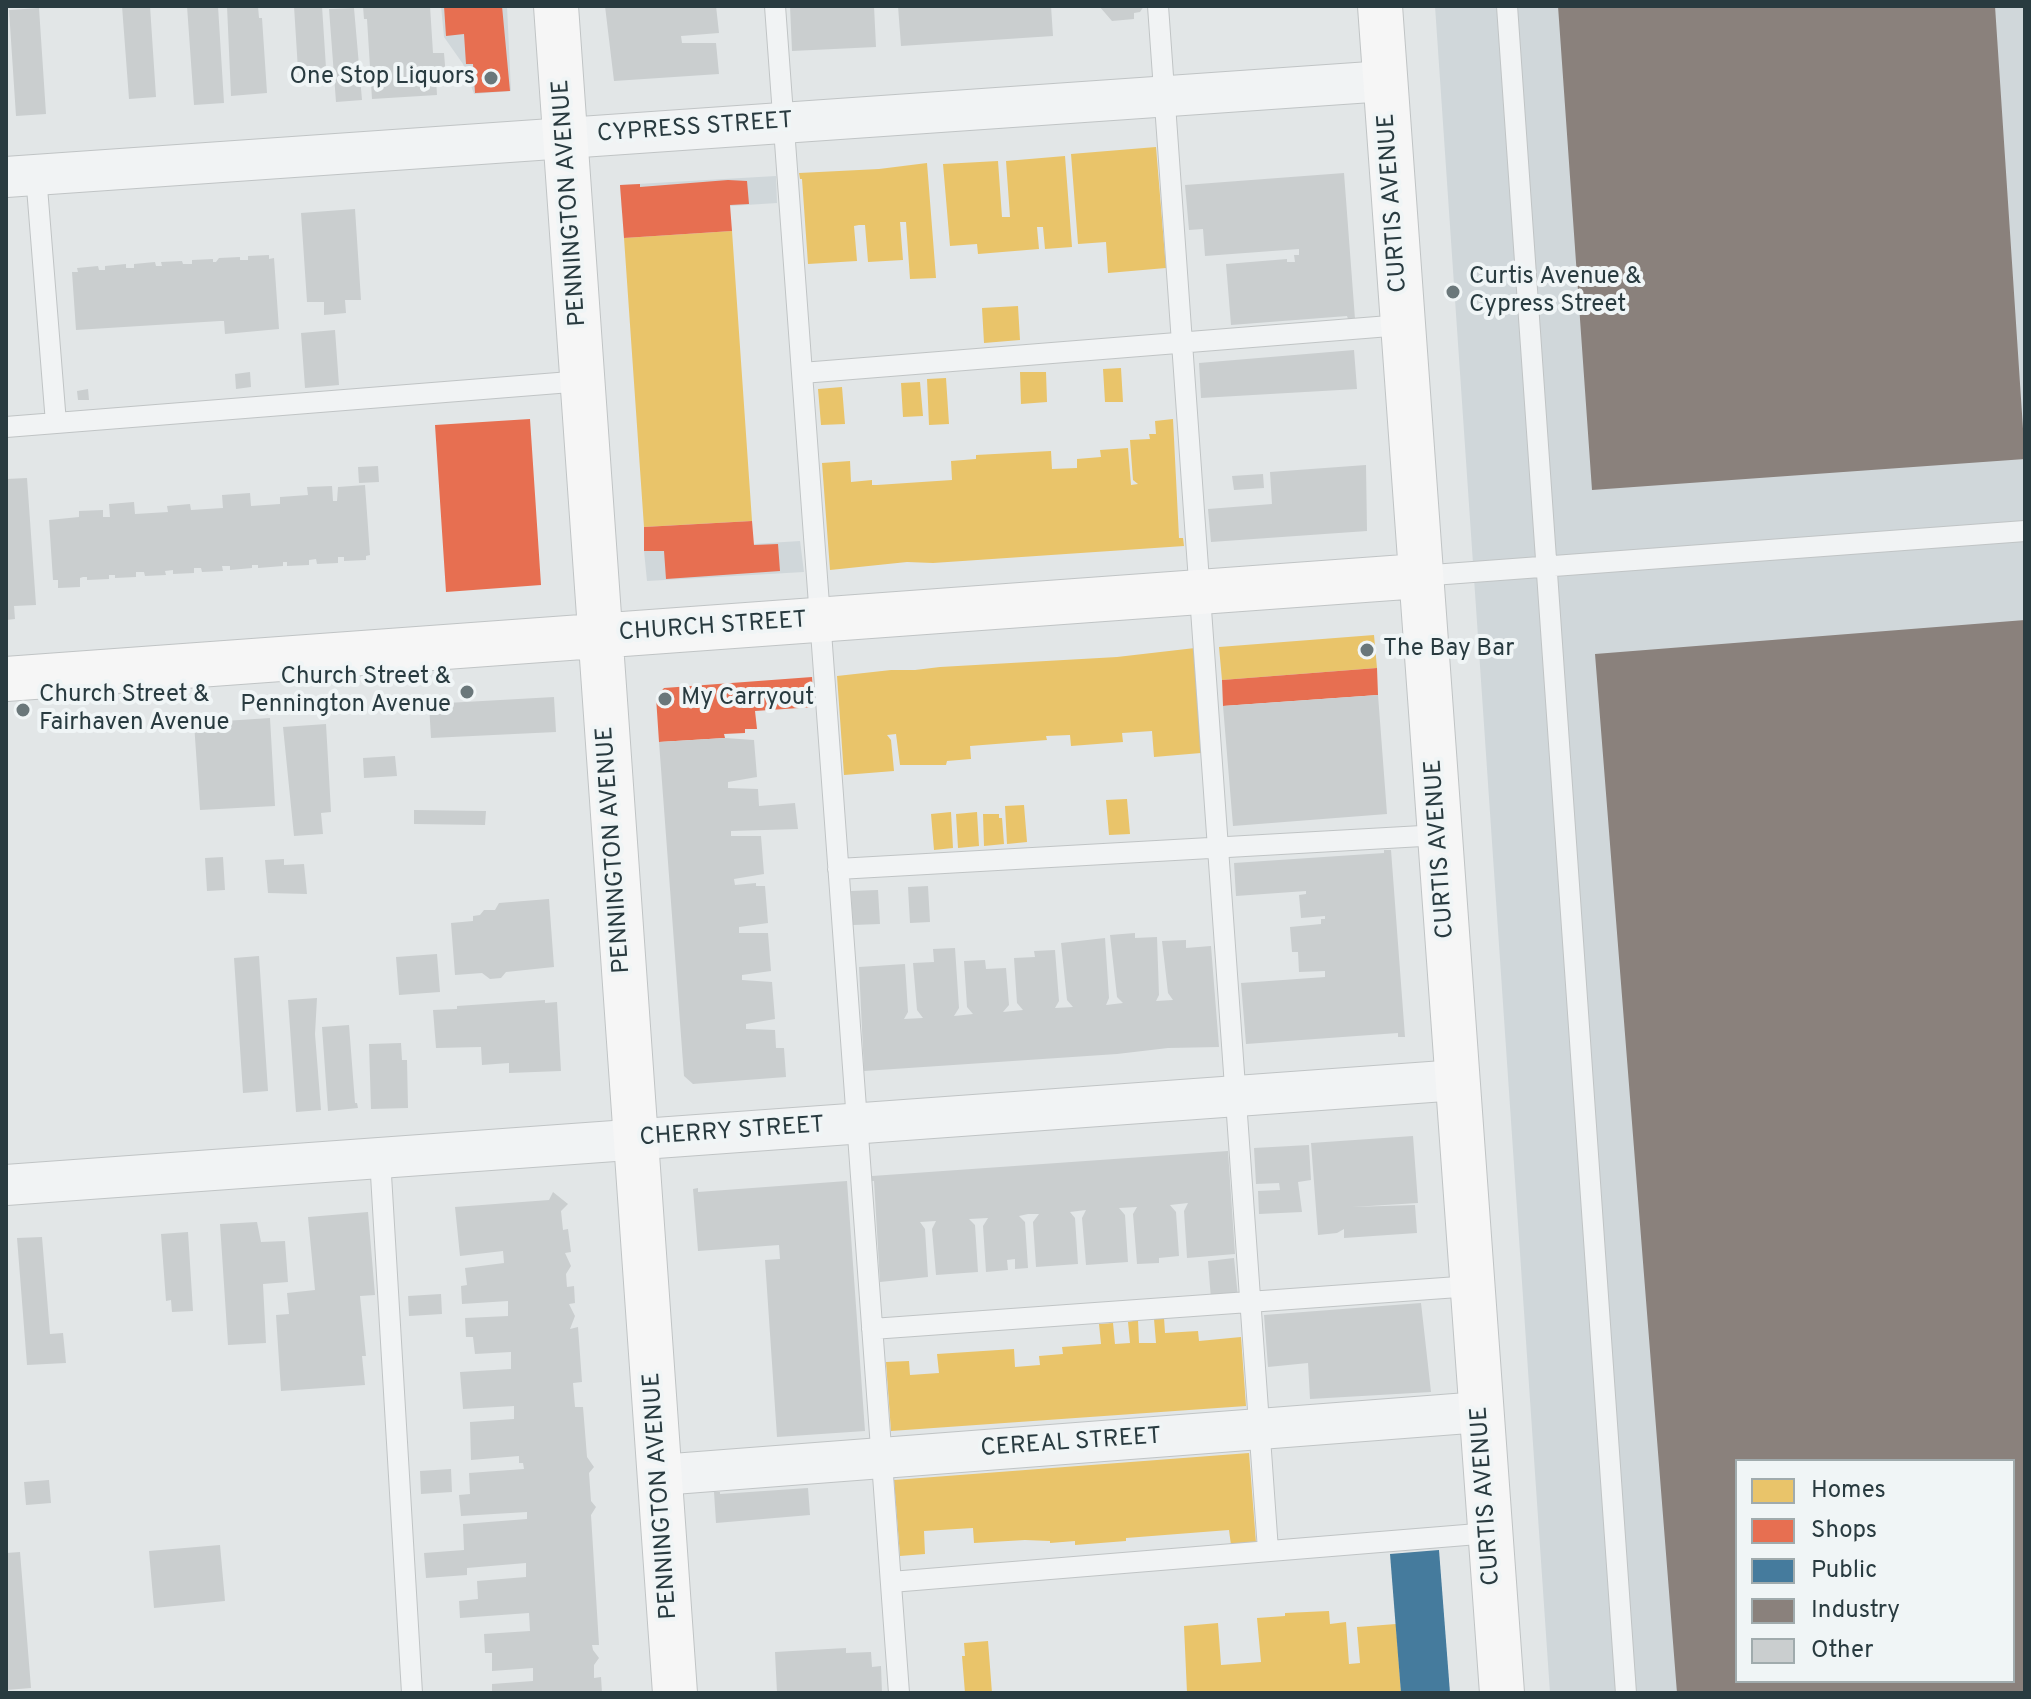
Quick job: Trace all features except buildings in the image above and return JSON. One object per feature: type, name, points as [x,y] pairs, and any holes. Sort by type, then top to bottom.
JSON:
[{"type":"main road","name":"PENNINGTON AVENUE","points":[[556,6],[675,1693]]},
{"type":"main road","name":"CURTIS AVENUE","points":[[1380,6],[1502,1693]]},
{"type":"main road","name":"CHURCH STREET","points":[[6,679],[1419,576]]},
{"type":"street","name":"CYPRESS STREET","points":[[21,176],[1385,81]]},
{"type":"street","name":"CHERRY STREET","points":[[6,1185],[1458,1080]]},
{"type":"street","name":"CEREAL STREET","points":[[660,1475],[1481,1412]]},
{"type":"lane","points":[[775,6],[899,1693]]},
{"type":"lane","points":[[1158,6],[1268,1550]]},
{"type":"lane","points":[[1507,6],[1626,1693]]},
{"type":"lane","points":[[21,176],[56,423]]},
{"type":"lane","points":[[802,373],[1402,325]]},
{"type":"lane","points":[[6,427],[583,381]]},
{"type":"lane","points":[[1419,576],[2025,531]]},
{"type":"lane","points":[[838,869],[1440,835]]},
{"type":"lane","points":[[380,1158],[412,1693]]},
{"type":"lane","points":[[872,1329],[1472,1286]]},
{"type":"lane","points":[[891,1582],[1490,1533]]},
{"type":"shaded area","points":[[441,6],[507,6],[511,91],[474,94],[463,64],[444,37]]},
{"type":"shaded area","points":[[1435,6],[2025,6],[2025,1693],[1550,1693]]},
{"type":"shaded area","points":[[776,176],[777,203],[622,213],[620,185]]},
{"type":"shaded area","points":[[800,541],[804,572],[647,581],[644,551]]},
{"type":"place","name":"One Stop Liquors","points":[[491,78]]},
{"type":"place","name":"Curtis Avenue & Cypress Street","points":[[1453,292]]},
{"type":"place","name":"The Bay Bar","points":[[1367,650]]},
{"type":"place","name":"Church Street & Pennington Avenue","points":[[467,692]]},
{"type":"place","name":"My Carryout","points":[[665,699]]},
{"type":"place","name":"Church Street & Fairhaven Avenue","points":[[23,710]]}]
